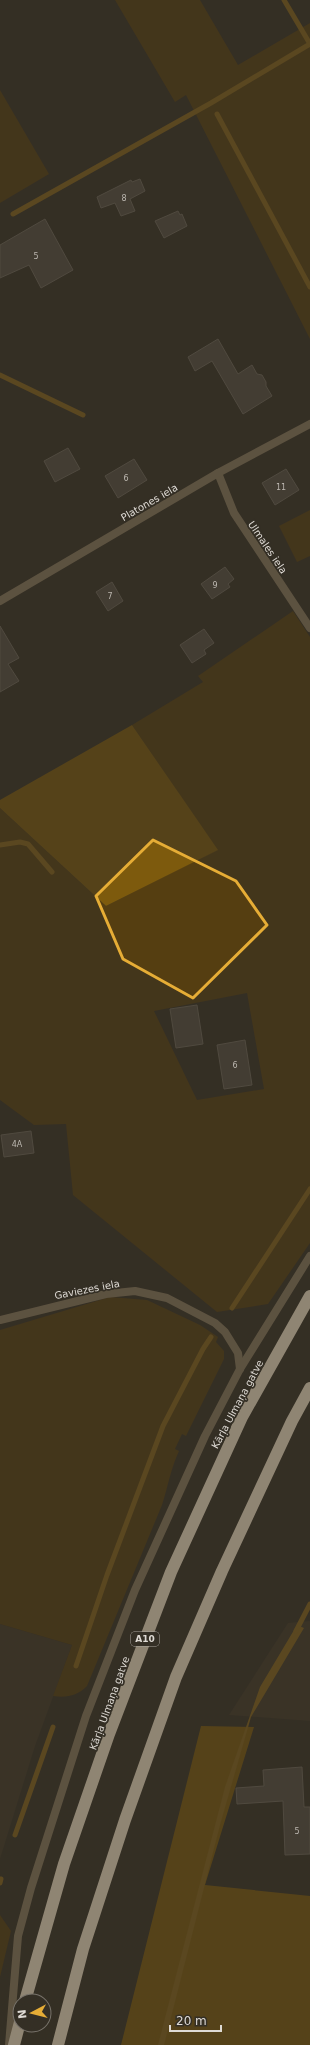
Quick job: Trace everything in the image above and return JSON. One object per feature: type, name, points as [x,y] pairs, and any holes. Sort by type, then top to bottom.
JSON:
[{"type":"highway","name":"Kārļa Ulmaņa gatve","points":[[27,1993],[64,1864],[109,1734],[171,1572],[242,1417],[310,1296]]},
{"type":"highway","points":[[58,2045],[83,1949],[128,1813],[176,1677],[232,1550],[292,1421],[310,1388]]},
{"type":"highway","points":[[14,2045],[17,2033]]},
{"type":"street","name":"Platones iela","points":[[0,601],[218,473],[310,424]]},
{"type":"street","name":"Ulmales iela","points":[[218,473],[234,513],[310,628]]},
{"type":"street","points":[[9,2045],[18,1936],[31,1888],[86,1716],[135,1590],[205,1436],[240,1369],[310,1256]]},
{"type":"street","name":"Gaviezes iela","points":[[0,1320],[106,1294],[135,1291],[167,1298],[215,1323],[226,1332],[238,1353],[240,1369]]},
{"type":"highlighted area","points":[[153,840],[236,881],[267,925],[193,998],[123,959],[96,896]]},
{"type":"shaded area","points":[[115,0],[200,0],[238,65],[310,23],[310,339],[186,95],[175,102]]},
{"type":"shaded area","points":[[0,90],[49,174],[0,203]]},
{"type":"shaded area","points":[[310,510],[310,556],[297,562],[279,526]]},
{"type":"shaded area","points":[[293,611],[310,637],[310,1243],[268,1304],[217,1312],[73,1195],[66,1124],[34,1125],[0,1100],[0,808],[106,906],[217,850],[132,725],[203,682],[198,676]],"holes":[[[247,993],[264,1089],[197,1100],[154,1011]]]},
{"type":"shaded area","points":[[132,725],[218,850],[106,906],[0,808],[0,800]]},
{"type":"shaded area","points":[[110,1297],[147,1300],[200,1325],[218,1337],[216,1342],[224,1351],[224,1359],[186,1436],[182,1434],[175,1449],[179,1451],[162,1505],[87,1686],[72,1696],[53,1696],[72,1645],[0,1624],[0,1330]]},
{"type":"shaded area","points":[[310,1621],[310,1721],[229,1715],[288,1623]]},
{"type":"shaded area","points":[[0,1624],[72,1645],[35,1746],[0,1859]]},
{"type":"shaded area","points":[[297,1625],[304,1628],[251,1717],[220,1825],[164,2045],[158,2045],[225,1787],[260,1687]]},
{"type":"shaded area","points":[[201,1726],[254,1727],[205,1885],[310,1896],[310,2045],[121,2045]]},
{"type":"shaded area","points":[[0,1915],[11,1931],[0,1977]]},
{"type":"building","points":[[140,179],[145,191],[130,199],[135,211],[121,216],[115,203],[101,208],[97,197],[131,180],[132,182]]},
{"type":"building","points":[[178,211],[180,215],[182,214],[187,226],[164,238],[155,221]]},
{"type":"building","points":[[45,219],[73,270],[41,288],[29,265],[0,278],[0,245]]},
{"type":"building","points":[[218,339],[238,374],[252,365],[257,374],[262,375],[272,396],[243,414],[212,361],[195,371],[188,357]]},
{"type":"building","points":[[68,448],[80,469],[55,482],[44,461]]},
{"type":"building","points":[[134,459],[147,480],[118,498],[105,476]]},
{"type":"building","points":[[286,469],[299,490],[275,505],[262,483]]},
{"type":"building","points":[[225,567],[234,579],[228,584],[230,587],[212,599],[201,584]]},
{"type":"building","points":[[112,582],[123,601],[108,611],[96,592]]},
{"type":"building","points":[[0,626],[19,658],[8,664],[19,681],[0,692]]},
{"type":"building","points":[[204,629],[214,643],[204,650],[206,654],[192,663],[180,645]]},
{"type":"building","points":[[197,1005],[203,1044],[176,1048],[170,1009]]},
{"type":"building","points":[[245,1040],[252,1085],[224,1089],[217,1045]]},
{"type":"building","points":[[31,1131],[34,1153],[4,1157],[1,1135]]},
{"type":"building","points":[[302,1767],[304,1807],[310,1807],[310,1854],[285,1855],[283,1801],[237,1804],[236,1788],[264,1786],[263,1770]]},
{"type":"waterway","points":[[284,0],[310,44]]},
{"type":"waterway","points":[[13,214],[211,103],[310,44]]},
{"type":"waterway","points":[[217,114],[310,287]]},
{"type":"waterway","points":[[0,375],[83,415]]},
{"type":"waterway","points":[[0,845],[20,842],[28,844],[52,872]]},
{"type":"waterway","points":[[232,1308],[310,1189]]},
{"type":"waterway","points":[[76,1666],[107,1575],[163,1426],[203,1349],[211,1337]]},
{"type":"waterway","points":[[296,1631],[310,1604]]},
{"type":"waterway","points":[[15,1835],[53,1727]]},
{"type":"waterway","points":[[0,1883],[1,1879]]}]
